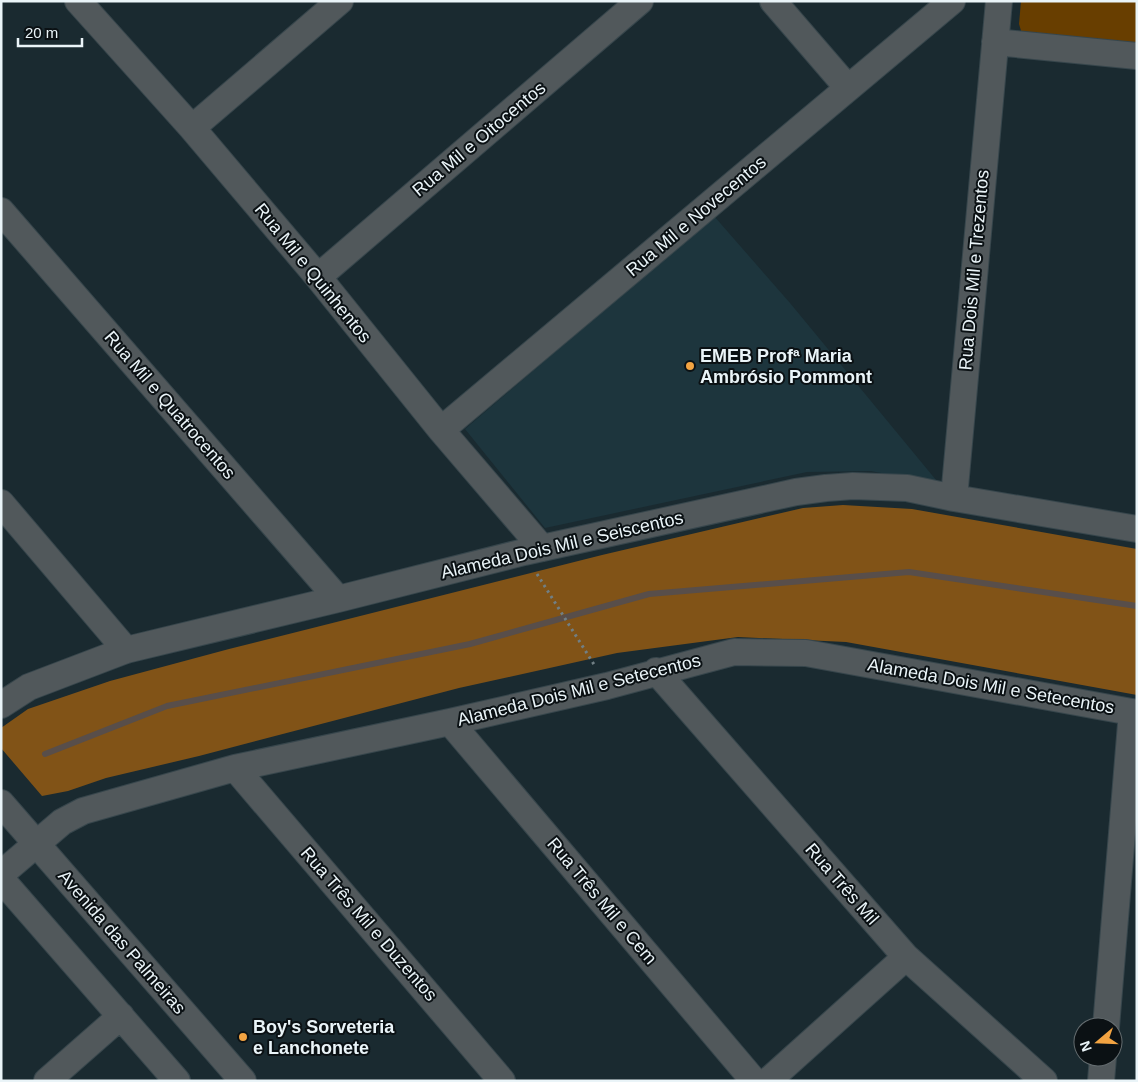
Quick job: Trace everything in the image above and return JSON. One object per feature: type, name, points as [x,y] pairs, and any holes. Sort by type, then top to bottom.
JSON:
[{"type":"street","name":"Rua Mil e Quinhentos","points":[[78,1],[192,128],[318,277],[441,430],[533,550]]},
{"type":"street","points":[[192,128],[340,1]]},
{"type":"street","name":"Rua Mil e Oitocentos","points":[[318,277],[640,1]]},
{"type":"street","points":[[773,1],[848,88]]},
{"type":"street","name":"Rua Mil e Novecentos","points":[[441,430],[952,1]]},
{"type":"street","name":"Rua Dois Mil e Trezentos","points":[[954,498],[999,1]]},
{"type":"street","points":[[995,42],[1137,56]]},
{"type":"street","name":"Rua Mil e Quatrocentos","points":[[1,212],[338,600]]},
{"type":"street","name":"Alameda Dois Mil e Seiscentos","points":[[1,705],[29,687],[126,650],[338,600],[533,550],[796,492],[826,488],[907,488],[954,498],[1137,529]]},
{"type":"street","points":[[1,503],[126,650]]},
{"type":"street","name":"Alameda Dois Mil e Setecentos","points":[[1,874],[62,822],[83,811],[235,768],[607,686],[656,671],[734,652],[806,652],[1134,713]]},
{"type":"street","name":"Rua Três Mil","points":[[656,671],[906,957],[1044,1081]]},
{"type":"street","points":[[1107,1017],[1134,713]]},
{"type":"street","name":"Rua Três Mil e Cem","points":[[450,722],[754,1081]]},
{"type":"street","name":"Rua Três Mil e Duzentos","points":[[235,768],[502,1081]]},
{"type":"street","name":"Avenida das Palmeiras","points":[[1,804],[242,1081]]},
{"type":"street","points":[[1,878],[177,1081]]},
{"type":"street","points":[[768,1081],[906,957]]},
{"type":"street","points":[[48,1081],[122,1016]]},
{"type":"street","points":[[1101,1081],[1102,1067]]},
{"type":"path","points":[[533,550],[557,605],[607,686]]},
{"type":"shaded area","points":[[1021,1],[1137,1],[1137,45],[1022,34],[1019,24]]},
{"type":"shaded area","name":"EMEB Profª Maria Ambrósio Pommont","points":[[714,216],[790,303],[941,486],[871,471],[807,472],[545,528],[465,429]]},
{"type":"shaded area","points":[[843,505],[912,509],[1137,549],[1137,695],[846,642],[738,637],[617,653],[459,688],[199,756],[106,778],[68,791],[42,796],[1,748],[1,728],[28,709],[110,681],[602,555],[803,508]]},
{"type":"waterway","points":[[45,754],[167,706],[470,644],[649,594],[909,572],[1137,606]]},
{"type":"place","name":"EMEB Profª Maria Ambrósio Pommont","points":[[690,366]]},
{"type":"place","name":"Boy's Sorveteria e Lanchonete","points":[[243,1037]]}]
